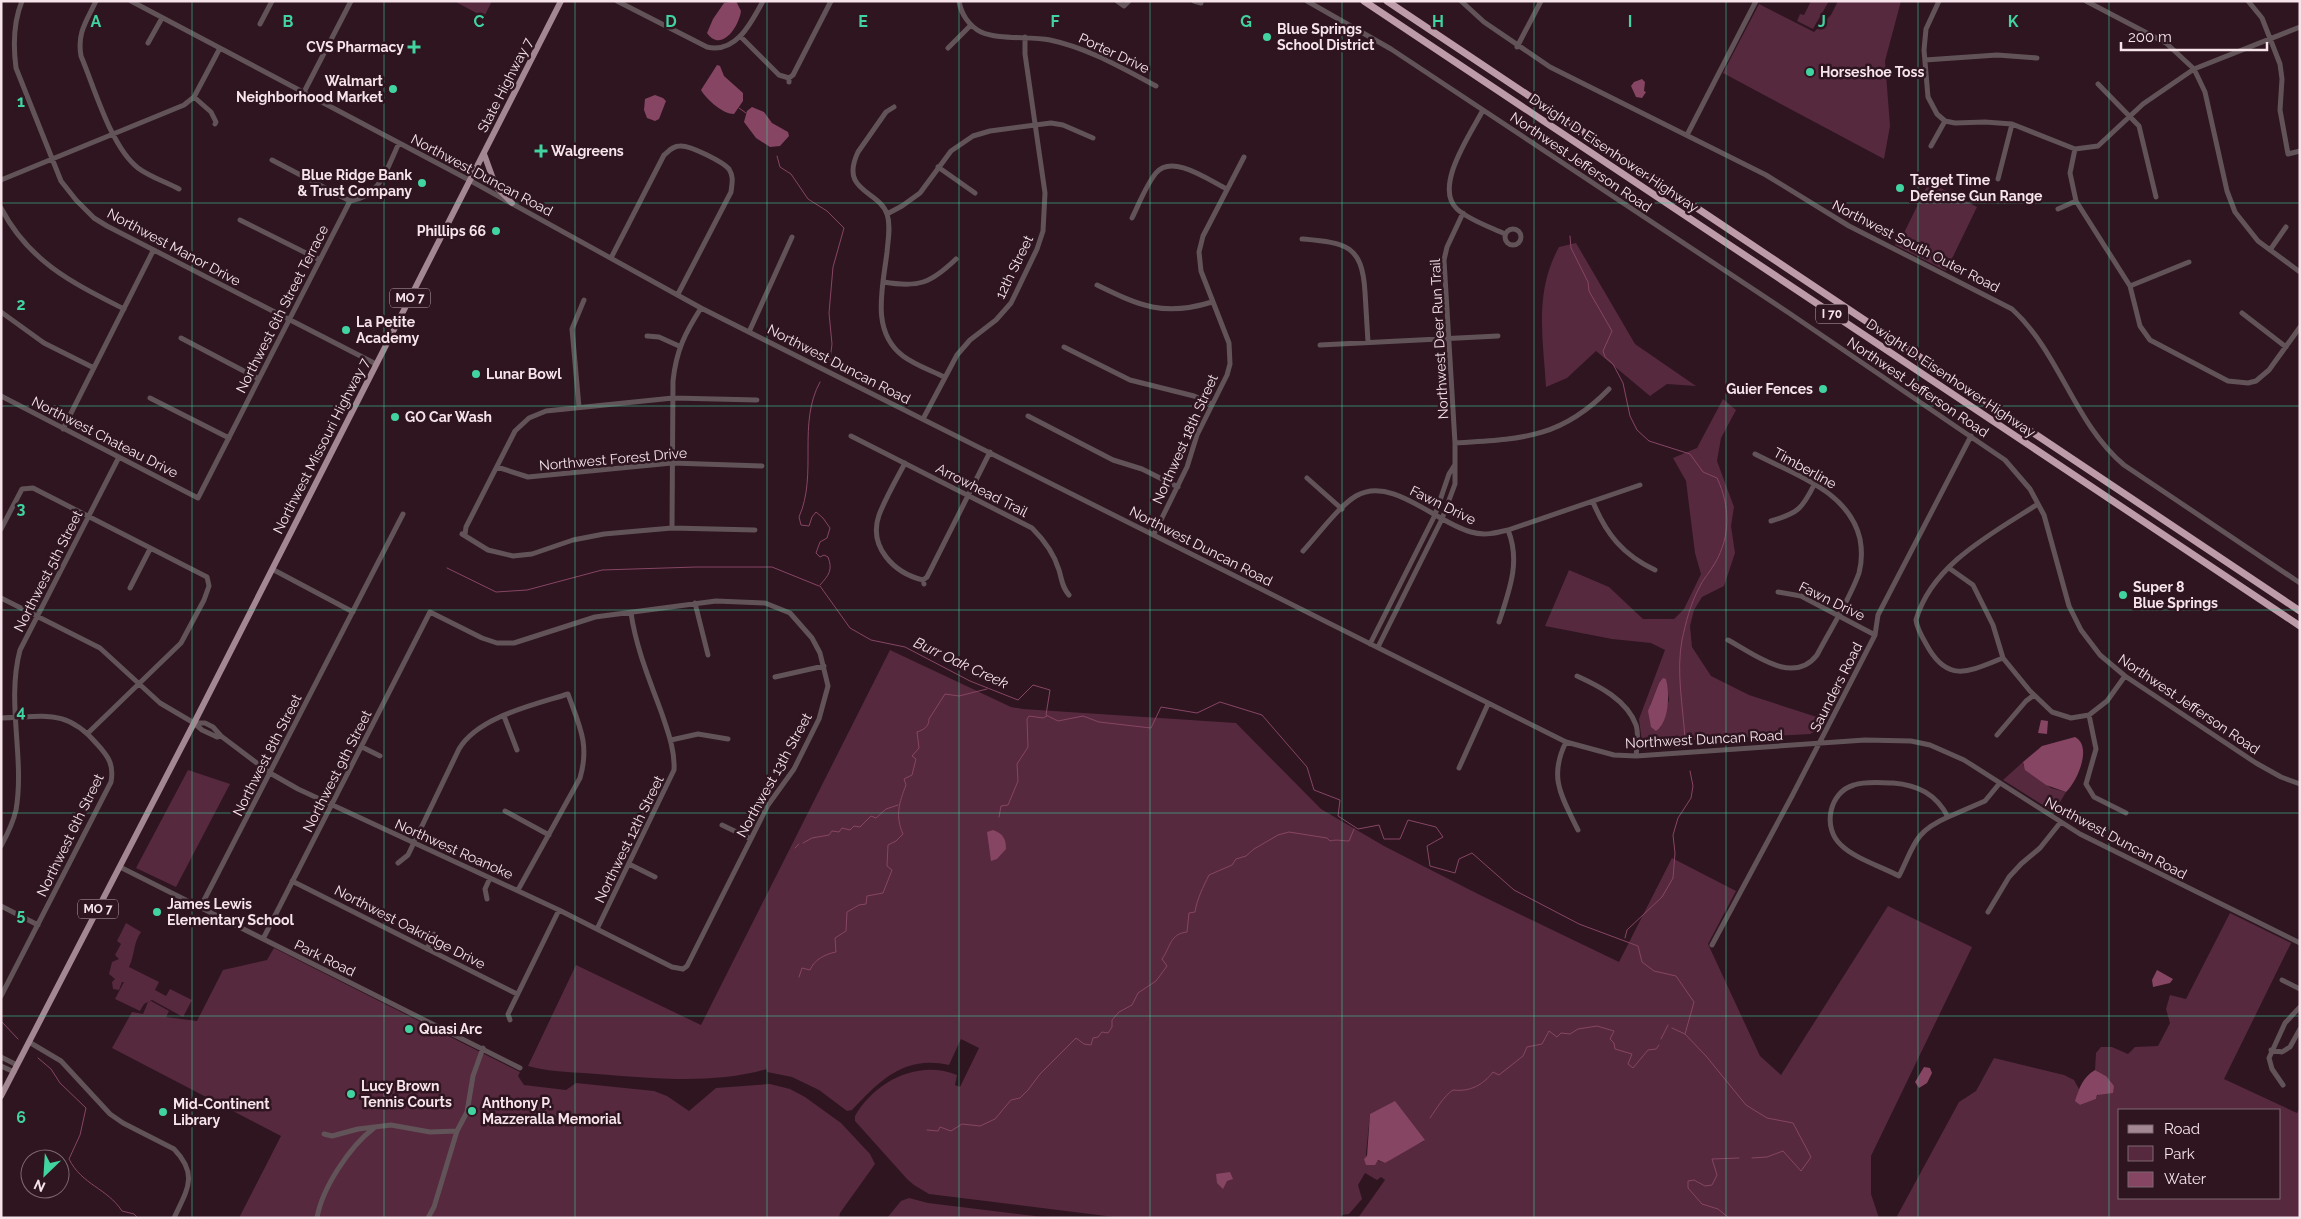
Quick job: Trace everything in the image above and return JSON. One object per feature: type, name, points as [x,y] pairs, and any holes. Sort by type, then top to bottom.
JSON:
[{"type":"highway","name":"Dwight D. Eisenhower Highway","points":[[1364,1],[2300,626]]},
{"type":"highway","name":"Dwight D. Eisenhower Highway","points":[[1387,1],[2300,611]]},
{"type":"main road","name":"State Highway 7","points":[[471,181],[562,1]]},
{"type":"main road","points":[[484,154],[496,187],[512,203]]},
{"type":"main road","name":"Northwest Missouri Highway 7","points":[[194,723],[471,181]]},
{"type":"main road","name":"MO 7","points":[[1,1096],[194,723]]},
{"type":"street","name":"Northwest Manor Drive","points":[[22,1],[14,30],[13,49],[16,68],[52,159],[62,181],[76,200],[94,218],[376,364]]},
{"type":"street","points":[[96,1],[82,30],[81,56],[113,134],[122,154],[130,162],[140,170],[179,189]]},
{"type":"street","name":"Northwest Duncan Road","points":[[130,1],[512,203],[701,308],[1566,742],[1614,755],[1636,756],[1820,742],[1887,739],[1930,745],[1958,757],[2060,823],[2300,943]]},
{"type":"street","points":[[260,24],[272,1]]},
{"type":"street","points":[[304,92],[351,1]]},
{"type":"street","points":[[617,1],[707,47],[724,48],[740,36],[753,20],[762,1]]},
{"type":"street","points":[[740,36],[779,75],[789,80],[831,1]]},
{"type":"street","points":[[948,48],[971,25],[962,12],[959,1]]},
{"type":"street","points":[[1117,1],[1122,6],[1129,1]]},
{"type":"street","points":[[1194,1],[1201,3]]},
{"type":"street","name":"Northwest Jefferson Road","points":[[1307,1],[1391,49],[2005,460],[2019,475],[2038,504],[2049,529],[2061,582],[2074,618],[2097,652],[2125,676],[2269,772],[2300,784]]},
{"type":"street","name":"Northwest South Outer Road","points":[[1461,1],[1484,22],[1517,47],[1550,67],[1766,175],[1849,226],[2012,309],[2031,329],[2087,424],[2112,456],[2124,466],[2300,583]]},
{"type":"street","points":[[1517,47],[1541,1]]},
{"type":"street","points":[[1687,135],[1756,1]]},
{"type":"street","points":[[1939,1],[1926,28],[1924,50],[1931,105],[1945,121],[1955,123],[1985,122],[2012,124],[2075,149],[2098,146],[2151,97],[2194,69],[2300,26]]},
{"type":"street","points":[[2086,1],[2166,43],[2194,69],[2204,92],[2227,191],[2235,212],[2249,232],[2300,272]]},
{"type":"street","points":[[2248,1],[2262,18],[2280,64],[2282,79],[2280,110],[2288,154],[2300,151]]},
{"type":"street","points":[[148,43],[162,18]]},
{"type":"street","name":"Porter Drive","points":[[971,25],[989,34],[1050,40],[1082,49],[1156,86]]},
{"type":"street","name":"12th Street","points":[[923,419],[944,377],[962,348],[996,320],[1011,303],[1037,249],[1044,228],[1046,202],[1025,54],[1025,37]]},
{"type":"street","points":[[1,180],[184,105],[194,97],[220,48]]},
{"type":"street","points":[[1925,60],[1997,55],[2037,58]]},
{"type":"street","points":[[2098,84],[2131,116],[2142,133],[2156,197]]},
{"type":"street","points":[[194,97],[211,112],[216,122],[215,124]]},
{"type":"street","points":[[894,107],[886,112],[858,152],[854,165],[859,187],[887,214],[889,228],[881,318],[882,327],[889,342],[908,359],[944,377]]},
{"type":"street","points":[[1483,110],[1449,177],[1448,194],[1456,209],[1505,234]]},
{"type":"street","points":[[1931,146],[1945,121]]},
{"type":"street","points":[[887,214],[920,193],[938,167],[957,146],[973,136],[1036,124],[1063,125],[1093,138]]},
{"type":"street","points":[[1998,179],[2012,124]]},
{"type":"street","points":[[272,160],[350,202],[360,200],[376,189],[399,143]]},
{"type":"street","points":[[611,258],[664,155],[670,149],[679,145],[687,146],[721,163],[728,169],[733,178],[731,192],[678,294]]},
{"type":"street","points":[[2075,149],[2070,172],[2076,201],[2130,286],[2140,326],[2150,340],[2228,381],[2243,384],[2256,381],[2269,370],[2300,328]]},
{"type":"street","name":"Northwest 18th Street","points":[[1154,534],[1187,467],[1197,435],[1227,376],[1230,354],[1229,343],[1201,270],[1199,252],[1203,236],[1244,157]]},
{"type":"street","points":[[1132,218],[1157,171],[1169,165],[1183,167],[1227,190]]},
{"type":"street","points":[[938,167],[976,193]]},
{"type":"street","points":[[2058,209],[2076,201]]},
{"type":"street","name":"Northwest 6th Street Terrace","points":[[198,498],[350,202]]},
{"type":"street","points":[[1,208],[18,235],[56,273],[124,309]]},
{"type":"street","name":"Northwest Deer Run Trail","points":[[1378,647],[1442,519],[1455,484],[1455,443],[1444,260],[1447,247],[1463,213]]},
{"type":"street","points":[[240,220],[320,260]]},
{"type":"street","points":[[2270,250],[2286,227]]},
{"type":"street","points":[[749,332],[792,237]]},
{"type":"street","points":[[1302,239],[1335,244],[1350,250],[1359,258],[1364,272],[1368,342]]},
{"type":"street","points":[[63,429],[153,250]]},
{"type":"street","points":[[884,282],[913,286],[938,275],[956,259]]},
{"type":"street","points":[[2130,286],[2188,262]]},
{"type":"street","points":[[1097,285],[1132,302],[1158,309],[1182,310],[1212,302]]},
{"type":"street","points":[[579,407],[572,329],[584,300]]},
{"type":"street","points":[[672,528],[675,362],[679,346],[701,308]]},
{"type":"street","points":[[1,312],[44,342],[94,368]]},
{"type":"street","points":[[2242,313],[2286,347]]},
{"type":"street","points":[[647,336],[659,337],[679,346]]},
{"type":"street","points":[[1320,345],[1498,336]]},
{"type":"street","points":[[181,338],[259,378]]},
{"type":"street","points":[[1064,347],[1130,380],[1194,396],[1212,404]]},
{"type":"street","points":[[1455,443],[1508,440],[1547,432],[1585,411],[1609,389]]},
{"type":"street","name":"Northwest Chateau Drive","points":[[1,396],[198,498]]},
{"type":"street","points":[[150,398],[229,438]]},
{"type":"street","points":[[756,400],[674,398],[579,407],[535,414],[515,431],[463,534],[488,550],[502,554],[523,555],[587,537],[672,528],[756,530]]},
{"type":"street","points":[[1028,416],[1113,460],[1142,469],[1178,487]]},
{"type":"street","name":"Arrowhead Trail","points":[[851,436],[1022,522],[1045,541],[1060,571],[1063,589],[1069,595]]},
{"type":"street","name":"Saunders Road","points":[[1712,945],[1875,635],[1878,614],[1971,436]]},
{"type":"street","points":[[905,463],[879,515],[876,532],[878,545],[889,562],[898,569],[924,582],[970,495],[990,452]]},
{"type":"street","name":"Timberline","points":[[1728,640],[1779,667],[1787,669],[1801,667],[1814,660],[1818,654],[1859,572],[1861,543],[1854,520],[1848,511],[1835,497],[1814,484],[1755,454]]},
{"type":"street","name":"Northwest 5th Street","points":[[1,846],[15,813],[18,792],[14,676],[16,663],[20,650],[118,457]]},
{"type":"street","name":"Northwest Forest Drive","points":[[497,467],[528,477],[672,464],[762,466]]},
{"type":"street","name":"Northwest Deer Run Trail","points":[[1370,644],[1435,515],[1454,465]]},
{"type":"street","points":[[1307,478],[1342,509]]},
{"type":"street","points":[[1771,521],[1791,515],[1801,508],[1814,484]]},
{"type":"street","name":"Fawn Drive","points":[[1303,551],[1354,497],[1377,490],[1394,493],[1442,519],[1472,532],[1491,534],[1508,530],[1640,485]]},
{"type":"street","points":[[1,529],[22,489],[33,488],[207,577],[209,586],[204,600],[181,643],[88,733]]},
{"type":"street","points":[[1593,502],[1601,521],[1612,538],[1634,559],[1655,570]]},
{"type":"street","points":[[2004,658],[1976,669],[1946,670],[1931,652],[1916,620],[1922,603],[1948,568],[1958,558],[2038,504]]},
{"type":"street","name":"Northwest 8th Street","points":[[200,908],[402,514]]},
{"type":"street","points":[[1499,622],[1514,570],[1514,544],[1508,530]]},
{"type":"street","points":[[130,588],[150,549]]},
{"type":"street","points":[[1948,568],[1973,585],[1980,594],[2004,658],[2034,695],[2058,715],[2072,718],[2089,715],[2107,701],[2125,676]]},
{"type":"street","points":[[272,569],[353,612]]},
{"type":"street","points":[[1404,577],[1411,580]]},
{"type":"street","name":"Fawn Drive","points":[[1778,592],[1795,593],[1875,635]]},
{"type":"street","name":"Northwest Roanoke","points":[[1,598],[100,648],[160,703],[194,723],[205,723],[213,727],[221,736],[270,774],[332,805],[518,890],[672,967],[683,969]]},
{"type":"street","name":"Northwest 13th Street","points":[[430,612],[482,638],[497,643],[514,643],[595,618],[695,604],[726,602],[765,603],[777,606],[790,613],[812,638],[820,653],[828,686],[819,719],[794,768],[768,805],[683,969]]},
{"type":"street","points":[[695,604],[708,655]]},
{"type":"street","name":"Northwest 9th Street","points":[[263,939],[430,612]]},
{"type":"street","name":"Northwest 12th Street","points":[[597,929],[671,780],[675,760],[671,740],[636,641],[631,613]]},
{"type":"street","points":[[775,677],[824,666]]},
{"type":"street","points":[[1577,676],[1610,692],[1630,713],[1637,726],[1636,756]]},
{"type":"street","points":[[398,863],[408,855],[463,742],[478,728],[504,716],[568,694],[583,736],[584,760],[580,778],[518,890]]},
{"type":"street","points":[[1997,736],[2026,701],[2034,695]]},
{"type":"street","points":[[1459,768],[1488,704]]},
{"type":"street","points":[[2089,715],[2096,749],[2086,784],[2094,797],[2126,813]]},
{"type":"street","points":[[504,716],[517,750]]},
{"type":"street","name":"Northwest 6th Street","points":[[1,718],[59,717],[75,722],[88,733],[111,761],[111,782],[1,996]]},
{"type":"street","points":[[671,740],[698,734],[728,739]]},
{"type":"street","points":[[1566,742],[1557,766],[1557,784],[1578,830]]},
{"type":"street","points":[[362,747],[380,756]]},
{"type":"street","points":[[1948,817],[1938,800],[1918,788],[1893,783],[1862,784],[1847,788],[1840,793],[1832,806],[1830,822],[1831,830],[1840,844],[1899,876],[1920,834],[1930,825],[1985,801],[1999,784]]},
{"type":"street","points":[[505,811],[549,835]]},
{"type":"street","points":[[1988,912],[2020,864],[2040,848],[2060,823]]},
{"type":"street","points":[[722,825],[751,839]]},
{"type":"street","points":[[629,864],[655,877]]},
{"type":"street","name":"Park Road","points":[[120,866],[520,1068]]},
{"type":"street","points":[[487,899],[485,889],[490,878]]},
{"type":"street","name":"Northwest Oakridge Drive","points":[[292,881],[517,994]]},
{"type":"street","points":[[1,906],[38,925]]},
{"type":"street","points":[[510,1020],[508,1014],[559,910]]},
{"type":"street","points":[[427,948],[434,934]]},
{"type":"street","points":[[683,969],[684,976]]},
{"type":"street","points":[[2282,980],[2300,989]]},
{"type":"street","points":[[2283,1085],[2269,1063],[2271,1050],[2285,1023],[2300,1007]]},
{"type":"street","points":[[2271,1050],[2282,1052],[2286,1050],[2300,1029]]},
{"type":"street","points":[[29,1042],[61,1061],[110,1114],[123,1123],[174,1149],[181,1156],[186,1165],[190,1186],[174,1218]]},
{"type":"street","points":[[428,1218],[445,1172],[457,1131],[467,1112],[473,1076],[483,1048]]},
{"type":"street","points":[[1,1057],[17,1065]]},
{"type":"street","points":[[1,1066],[14,1072]]},
{"type":"street","points":[[324,1134],[332,1136],[358,1129],[391,1125],[430,1132],[457,1131]]},
{"type":"street","points":[[317,1218],[328,1187],[344,1160],[362,1137],[374,1128]]},
{"type":"green space","points":[[454,1],[492,1],[484,17]]},
{"type":"green space","points":[[1811,1],[1829,1],[1813,29],[1797,21],[1800,14],[1804,15]]},
{"type":"green space","points":[[1838,1],[1901,1],[1885,61],[1890,126],[1884,159],[1723,73],[1759,4],[1814,32],[1831,15]]},
{"type":"green space","points":[[1929,182],[1977,207],[1946,271],[1895,245],[1896,242],[1899,243]]},
{"type":"green space","points":[[1576,243],[1635,344],[1696,386],[1667,384],[1650,396],[1596,351],[1567,378],[1546,387],[1542,316],[1546,281],[1559,247]]},
{"type":"green space","points":[[1723,399],[1736,410],[1721,438],[1717,461],[1734,507],[1731,526],[1735,553],[1724,586],[1702,597],[1694,610],[1690,626],[1692,647],[1711,676],[1749,695],[1826,720],[1821,728],[1810,734],[1692,740],[1659,744],[1642,742],[1639,719],[1665,650],[1651,643],[1612,639],[1545,626],[1569,570],[1609,587],[1643,619],[1674,619],[1684,609],[1701,574],[1695,553],[1686,481],[1673,458],[1697,448]],"holes":[[[1666,679],[1669,700],[1660,728],[1650,705],[1659,683]]]},
{"type":"green space","points":[[890,650],[1011,707],[1236,723],[1321,809],[1384,846],[1619,962],[1672,858],[1736,891],[1708,944],[1760,1056],[1781,1075],[1888,906],[1972,947],[1871,1156],[1871,1194],[1879,1218],[1358,1218],[1385,1180],[1381,1177],[1377,1180],[1365,1173],[1358,1185],[1362,1199],[1349,1214],[1342,1215],[1340,1218],[1122,1218],[929,1194],[907,1179],[855,1121],[855,1116],[874,1093],[886,1083],[899,1076],[928,1070],[943,1071],[957,1075],[955,1085],[960,1087],[979,1048],[961,1039],[949,1065],[919,1064],[894,1072],[852,1110],[847,1111],[819,1090],[792,1077],[767,1072],[767,1069],[725,1077],[682,1079],[561,1072],[528,1066],[576,965],[701,1025]],"holes":[[[1387,1107],[1424,1141],[1385,1163],[1367,1157],[1370,1114]]]},
{"type":"green space","points":[[2023,762],[2023,765],[2051,788],[2066,792],[2054,812],[2003,780]]},
{"type":"green space","points":[[188,770],[230,784],[176,887],[136,868]]},
{"type":"green space","points":[[2230,913],[2291,943],[2224,1079],[2297,1113],[2300,1107],[2300,1218],[1896,1218],[1959,1102],[1976,1091],[1994,1058],[2064,1075],[2074,1080],[2079,1089],[2076,1101],[2080,1105],[2096,1099],[2106,1076],[2095,1070],[2096,1053],[2101,1047],[2112,1047],[2128,1054],[2135,1047],[2158,1046],[2170,1023],[2166,1009],[2170,995],[2186,999]]},
{"type":"green space","points":[[126,923],[141,932],[129,967],[159,982],[155,990],[166,996],[170,989],[192,1000],[183,1017],[152,1000],[144,1004],[140,1011],[115,999],[124,982],[122,982],[119,990],[113,989],[112,982],[115,979],[109,974],[112,962],[119,959],[115,955],[121,944],[117,941]]},
{"type":"green space","points":[[274,948],[520,1072],[518,1076],[524,1085],[566,1090],[576,1083],[654,1091],[667,1096],[689,1111],[716,1088],[770,1084],[790,1089],[805,1097],[841,1123],[870,1154],[875,1164],[840,1213],[839,1218],[239,1218],[281,1136],[112,1048],[132,1012],[143,1014],[148,1002],[151,1001],[169,1011],[166,1017],[197,1021],[223,970],[267,960]]},
{"type":"green space","points":[[909,1198],[928,1203],[1051,1218],[887,1218],[901,1201]]},
{"type":"water","points":[[736,1],[741,11],[737,24],[729,36],[718,40],[712,38],[707,33],[713,19],[724,3]]},
{"type":"water","points":[[717,65],[720,66],[724,76],[743,93],[743,101],[734,114],[725,112],[716,106],[701,90]]},
{"type":"water","points":[[1642,79],[1645,82],[1644,91],[1646,92],[1642,98],[1636,97],[1631,86],[1634,82]]},
{"type":"water","points":[[655,95],[666,101],[659,119],[655,121],[647,118],[644,110],[645,99]]},
{"type":"water","points":[[752,107],[764,112],[772,123],[788,132],[789,136],[780,146],[770,147],[756,138],[744,122],[747,111]]},
{"type":"water","points":[[1663,678],[1666,679],[1667,685],[1666,715],[1656,731],[1651,727],[1648,711],[1659,683]]},
{"type":"water","points":[[2041,720],[2048,721],[2047,734],[2038,733]]},
{"type":"water","points":[[2075,737],[2083,748],[2083,756],[2075,780],[2066,792],[2046,785],[2025,770],[2023,762],[2042,746]]},
{"type":"water","points":[[993,830],[1003,837],[1006,849],[997,859],[991,861],[987,832]]},
{"type":"water","points":[[2157,970],[2173,979],[2170,983],[2153,987],[2152,980]]},
{"type":"water","points":[[1924,1067],[1930,1068],[1932,1073],[1927,1083],[1919,1088],[1915,1082]]},
{"type":"water","points":[[2095,1070],[2106,1076],[2114,1086],[2113,1093],[2097,1095],[2096,1099],[2080,1105],[2075,1101],[2080,1087],[2084,1079]]},
{"type":"water","points":[[1395,1101],[1425,1140],[1385,1163],[1378,1160],[1375,1165],[1366,1165],[1364,1159],[1367,1156],[1370,1114]]},
{"type":"water","points":[[1230,1172],[1233,1179],[1227,1181],[1223,1189],[1217,1183],[1216,1174]]},
{"type":"waterway","points":[[739,108],[746,113]]},
{"type":"waterway","points":[[777,156],[780,167],[791,174],[808,199],[827,211],[844,228],[833,267],[829,313],[832,344],[830,360]]},
{"type":"waterway","points":[[1570,236],[1571,248],[1588,282],[1589,291],[1612,331],[1603,351],[1605,357],[1613,364],[1623,383],[1630,416],[1637,430],[1649,441],[1690,454],[1703,472],[1717,478],[1724,499],[1727,520],[1724,542],[1715,563],[1693,601],[1680,652],[1685,739]]},
{"type":"waterway","points":[[820,382],[813,398],[810,415],[807,484],[799,517],[801,525],[809,526],[816,512],[830,528],[827,538],[820,542],[816,553],[820,557],[824,555],[828,557],[830,565],[828,575],[820,585]]},
{"type":"waterway","points":[[447,568],[496,592],[527,590],[602,570],[696,567],[772,567],[819,586]]},
{"type":"waterway","name":"Burr Oak Creek","points":[[820,586],[850,628],[871,640],[905,647],[970,681],[1018,700],[1033,685],[1050,690],[1046,715],[1058,721],[1083,716],[1099,722],[1151,728],[1161,707],[1197,713],[1220,702],[1262,715],[1307,767],[1314,790],[1340,800],[1338,816],[1358,829],[1379,825],[1384,839],[1400,839],[1408,820],[1436,827],[1443,837],[1427,846],[1430,866],[1455,873],[1459,859],[1472,853],[1514,890],[1579,924],[1638,946],[1642,962],[1654,971],[1676,976],[1694,1002],[1685,1034],[1706,1056],[1746,1105],[1767,1118],[1793,1123],[1811,1157],[1801,1171],[1783,1151],[1767,1157],[1752,1158]]},
{"type":"waterway","points":[[799,977],[802,968],[810,970],[820,958],[836,952],[835,938],[846,931],[847,912],[859,905],[866,904],[867,896],[883,893],[892,870],[887,866],[888,845],[896,841],[903,834],[899,821],[899,809],[906,785],[904,779],[912,775],[916,759],[912,756],[919,748],[917,732],[927,726],[929,719],[945,694],[959,696],[987,689]]},
{"type":"waterway","points":[[999,817],[1001,806],[1008,805],[1018,781],[1017,764],[1028,747],[1027,719],[1029,716],[1043,718],[1047,716]]},
{"type":"waterway","points":[[1625,938],[1627,930],[1662,897],[1673,878],[1675,853],[1673,835],[1678,818],[1691,798],[1693,786],[1690,771]]},
{"type":"waterway","points":[[803,843],[812,838],[829,835],[832,831],[839,832],[842,828],[850,830],[854,826],[860,827],[871,816],[876,818],[886,809],[898,805]]},
{"type":"waterway","points":[[927,1130],[938,1131],[940,1127],[951,1131],[962,1124],[980,1126],[995,1119],[1011,1100],[1020,1098],[1040,1074],[1076,1038],[1084,1044],[1091,1045],[1093,1038],[1098,1037],[1102,1032],[1108,1033],[1112,1027],[1112,1020],[1119,1012],[1132,1005],[1138,993],[1156,981],[1167,966],[1162,959],[1174,938],[1181,933],[1187,932],[1189,913],[1195,912],[1202,889],[1209,875],[1232,865],[1236,859],[1246,856],[1278,835],[1289,832],[1327,838],[1330,841],[1349,841],[1354,829]]},
{"type":"waterway","points":[[795,848],[799,844]]},
{"type":"waterway","points":[[1,1021],[18,1039]]},
{"type":"waterway","points":[[1661,1039],[1668,1025]]},
{"type":"waterway","points":[[1430,1118],[1443,1099],[1453,1090],[1465,1090],[1476,1087],[1493,1072],[1499,1075],[1523,1056],[1527,1047],[1542,1044],[1549,1031],[1557,1037],[1561,1033],[1570,1034],[1578,1029],[1597,1026],[1614,1031],[1610,1039],[1614,1043],[1615,1049],[1632,1054],[1628,1064],[1633,1068],[1648,1050],[1656,1049],[1659,1045]]},
{"type":"waterway","points":[[1672,1028],[1685,1034]]},
{"type":"waterway","points":[[38,1058],[51,1069],[60,1083],[86,1108],[80,1135],[69,1159],[74,1168],[116,1203],[122,1211],[134,1214],[138,1218]]},
{"type":"waterway","name":"Burr Oak Creek","points":[[1729,1218],[1718,1209],[1702,1204],[1688,1188],[1688,1181],[1694,1180],[1705,1186],[1712,1185],[1717,1175],[1712,1159],[1739,1158]]},
{"type":"place","name":"Blue Springs School District","points":[[1267,37]]},
{"type":"place","name":"CVS Pharmacy","points":[[414,47]]},
{"type":"place","name":"Horseshoe Toss","points":[[1810,72]]},
{"type":"place","name":"Walmart Neighborhood Market","points":[[393,89]]},
{"type":"place","name":"Walgreens","points":[[541,151]]},
{"type":"place","name":"Blue Ridge Bank & Trust Company","points":[[422,183]]},
{"type":"place","name":"Target Time Defense Gun Range","points":[[1900,188]]},
{"type":"place","name":"Phillips 66","points":[[496,231]]},
{"type":"place","name":"La Petite Academy","points":[[346,330]]},
{"type":"place","name":"Lunar Bowl","points":[[476,374]]},
{"type":"place","name":"Guier Fences","points":[[1823,389]]},
{"type":"place","name":"GO Car Wash","points":[[395,417]]},
{"type":"place","name":"Super 8 Blue Springs","points":[[2123,595]]},
{"type":"place","name":"James Lewis Elementary School","points":[[157,912]]},
{"type":"place","name":"Quasi Arc","points":[[409,1029]]},
{"type":"place","name":"Lucy Brown Tennis Courts","points":[[351,1094]]},
{"type":"place","name":"Anthony P. Mazzeralla Memorial","points":[[472,1111]]},
{"type":"place","name":"Mid-Continent Library","points":[[163,1112]]}]
